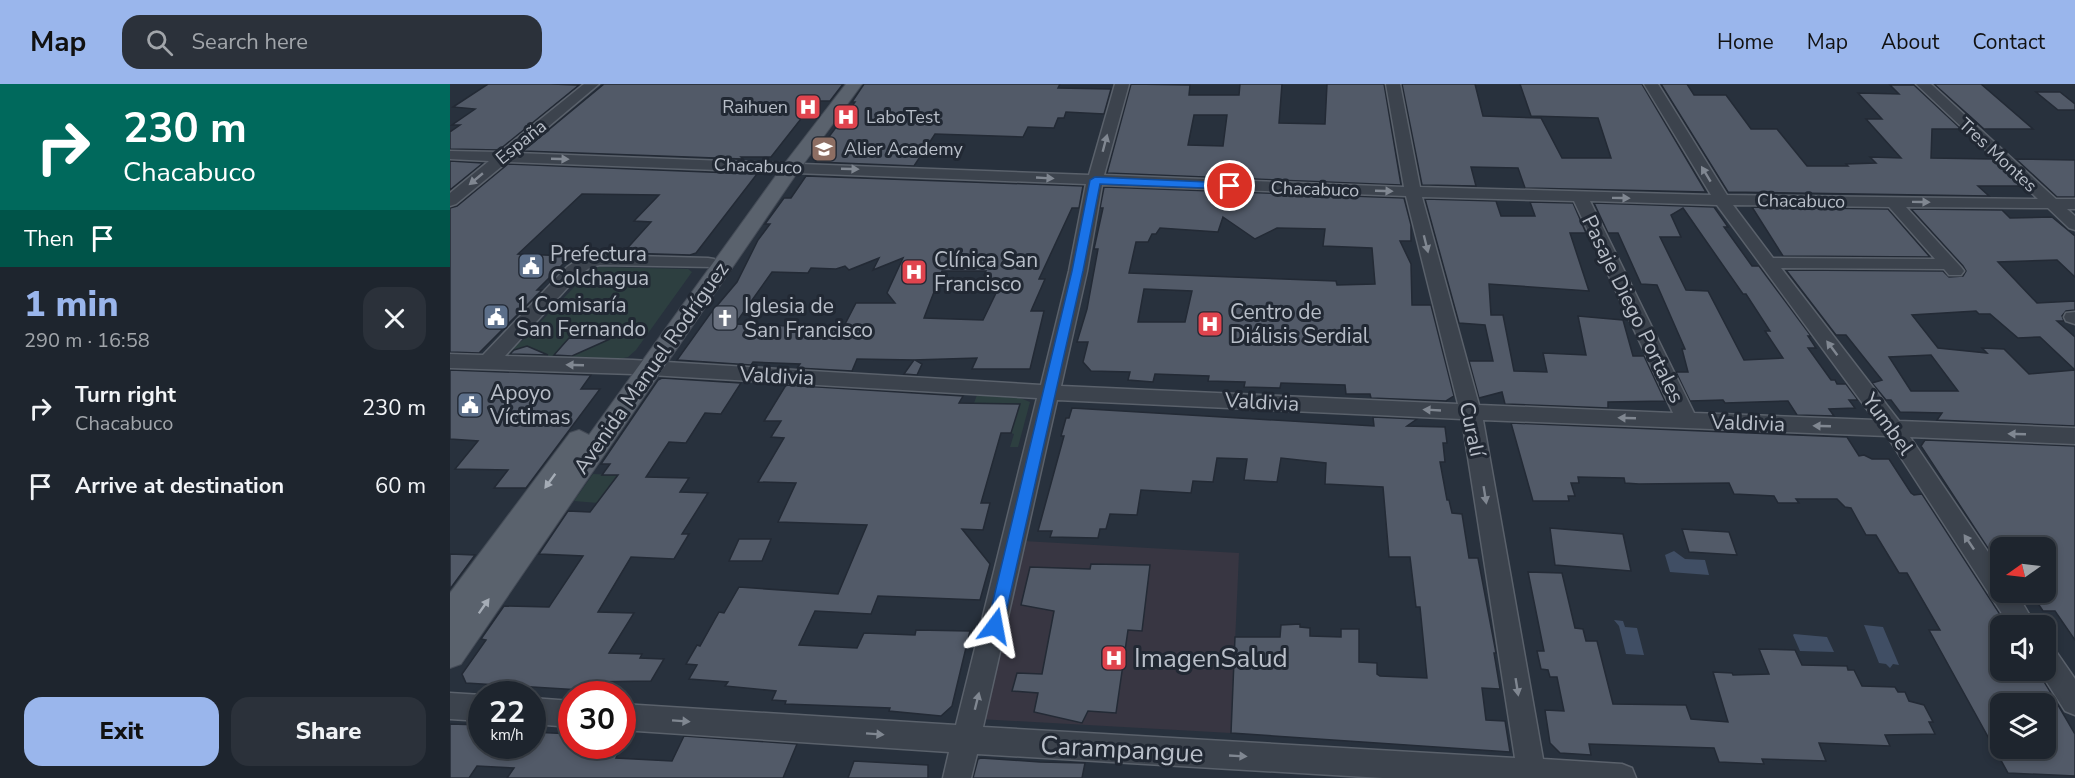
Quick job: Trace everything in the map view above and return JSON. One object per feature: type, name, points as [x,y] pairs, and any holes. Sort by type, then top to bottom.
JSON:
[{"type":"main road","name":"Avenida Manuel Rodríguez","points":[[450,617],[642,367],[784,167],[839,84]]},
{"type":"main road","name":"Avenida Manuel Rodríguez","points":[[450,654],[642,367],[708,263],[854,84]]},
{"type":"street","name":"España","points":[[450,201],[592,84]]},
{"type":"street","points":[[957,778],[968,740],[1078,271],[1095,180],[1122,84]]},
{"type":"street","name":"Curalí","points":[[1393,84],[1413,192],[1470,411],[1531,776]]},
{"type":"street","name":"Yumbel","points":[[1651,84],[1722,200],[1893,429],[1990,574]]},
{"type":"street","name":"Tres Montes","points":[[1923,84],[2049,204],[2075,225]]},
{"type":"street","name":"Chacabuco","points":[[450,155],[1413,192],[1722,200],[2075,204]]},
{"type":"street","name":"Pasaje Diego Portales","points":[[1580,197],[1687,421]]},
{"type":"street","points":[[1768,263],[1953,269],[1893,202]]},
{"type":"street","points":[[488,362],[573,271],[585,263],[600,260],[708,263]]},
{"type":"street","name":"Valdivia","points":[[450,361],[642,367],[1048,392],[2075,436]]},
{"type":"street","points":[[2056,673],[2075,702]]},
{"type":"street","points":[[450,706],[468,707]]},
{"type":"street","name":"Carampangue","points":[[636,718],[1531,776],[1622,778]]},
{"type":"shaded area","points":[[596,267],[688,269],[692,272],[636,350],[628,357],[614,360],[506,355],[510,346],[522,341],[583,278],[580,274]]},
{"type":"shaded area","points":[[977,395],[1020,398],[1030,402],[1018,447],[1010,447],[1014,434],[1011,433],[1020,404],[974,403]]},
{"type":"shaded area","points":[[593,474],[617,475],[598,503],[574,501]]},
{"type":"shaded area","name":"ImagenSalud","points":[[1023,541],[1239,553],[1231,733],[979,719]]},
{"type":"water","points":[[1674,551],[1685,559],[1705,560],[1709,575],[1670,572],[1665,555]]},
{"type":"water","points":[[1614,620],[1623,621],[1625,627],[1637,628],[1644,655],[1626,654],[1619,626]]},
{"type":"water","points":[[1864,625],[1883,627],[1899,665],[1893,664],[1890,668],[1886,664],[1879,663]]},
{"type":"water","points":[[1794,634],[1827,637],[1834,652],[1800,651]]},
{"type":"building","points":[[488,84],[579,85],[499,150],[450,149],[450,132],[460,125],[452,125],[475,109],[453,107]]},
{"type":"building","points":[[604,84],[843,84],[830,101],[815,101],[771,157],[741,157],[743,159],[523,151]]},
{"type":"building","points":[[864,84],[1060,84],[1058,88],[1111,89],[1104,114],[1066,112],[1064,118],[1058,118],[1054,128],[1028,127],[1023,137],[935,134],[914,166],[816,162],[818,159],[815,159],[825,146],[822,146],[855,102],[852,102]]},
{"type":"building","points":[[1131,84],[1190,85],[1189,95],[1239,95],[1240,84],[1282,84],[1279,123],[1325,124],[1327,84],[1384,84],[1401,185],[1107,173]],"holes":[[[1194,115],[1227,115],[1223,146],[1188,145]]]},
{"type":"building","points":[[1402,84],[1475,84],[1483,116],[1541,118],[1562,158],[1611,158],[1598,118],[1531,116],[1520,84],[1642,84],[1706,192],[1525,188],[1518,168],[1471,167],[1476,186],[1422,185]]},
{"type":"building","points":[[1661,84],[1687,84],[1694,95],[1726,95],[1751,129],[1777,129],[1807,166],[1876,163],[1870,157],[1901,158],[1866,119],[1882,119],[1858,93],[1899,94],[1890,85],[1914,85],[1961,129],[1932,129],[1931,158],[1992,159],[2021,186],[1978,186],[1989,196],[1728,192]]},
{"type":"building","points":[[1934,84],[1981,84],[2033,129],[1984,129]]},
{"type":"building","points":[[2036,92],[2060,92],[2075,104],[2075,110],[2058,110]]},
{"type":"building","points":[[2016,159],[2075,160],[2075,197],[2057,197]]},
{"type":"building","points":[[450,161],[483,163],[450,190]]},
{"type":"building","points":[[508,164],[757,174],[696,253],[690,255],[623,253],[651,222],[634,221],[659,195],[582,194],[518,254],[571,256],[537,290],[542,290],[479,353],[450,352],[450,208],[457,206]]},
{"type":"building","points":[[806,176],[1083,186],[1079,208],[1072,208],[1039,279],[1045,279],[1031,311],[1044,311],[1030,369],[972,369],[977,358],[915,360],[922,364],[917,375],[904,374],[914,360],[857,359],[852,371],[797,368],[800,364],[753,362],[751,365],[677,360],[710,314],[737,282],[758,240],[770,224],[765,224],[784,198],[791,198]],"holes":[[[879,258],[873,270],[903,258],[887,293],[895,303],[856,303],[843,328],[735,324],[772,272],[808,273],[811,268],[836,269],[845,266],[849,270]],[[942,271],[986,271],[984,275],[989,275],[983,288],[998,289],[983,320],[924,318]]]},
{"type":"building","points":[[1104,187],[1404,198],[1411,225],[1411,241],[1400,241],[1411,264],[1412,305],[1431,305],[1454,396],[1446,401],[1371,398],[1370,394],[1346,394],[1345,385],[1281,383],[1280,388],[1244,387],[1245,382],[1208,381],[1209,376],[1155,374],[1153,382],[1128,380],[1130,372],[1091,371],[1083,362],[1088,342],[1077,342],[1087,309],[1098,249],[1094,249],[1103,208],[1100,208]],"holes":[[[1223,217],[1255,239],[1277,228],[1325,229],[1323,246],[1372,248],[1375,284],[1337,285],[1336,281],[1129,273],[1136,242],[1148,242],[1152,234],[1156,234],[1160,228],[1218,232]],[[1144,289],[1192,291],[1185,322],[1138,322]]]},
{"type":"building","points":[[1425,199],[1496,201],[1501,216],[1535,216],[1530,202],[1573,203],[1586,233],[1570,233],[1589,291],[1489,284],[1491,315],[1503,315],[1514,371],[1547,372],[1543,353],[1586,355],[1578,316],[1623,320],[1633,356],[1644,356],[1665,401],[1608,402],[1608,408],[1505,404],[1502,392],[1479,398],[1469,361],[1493,361],[1485,325],[1459,323]]},
{"type":"building","points":[[1594,203],[1714,207],[1728,227],[1724,227],[1752,266],[1759,266],[1811,336],[1808,336],[1816,348],[1808,348],[1831,380],[1835,380],[1837,384],[1846,384],[1858,400],[1849,400],[1855,408],[1829,409],[1834,416],[1797,415],[1788,401],[1725,403],[1723,400],[1690,401],[1676,372],[1688,372],[1682,349],[1685,349],[1657,285],[1641,284],[1618,233],[1608,233]],"holes":[[[1683,208],[1743,294],[1746,294],[1770,331],[1765,331],[1783,358],[1744,360],[1708,291],[1686,290],[1660,237],[1681,237],[1671,215]]]},
{"type":"building","points":[[1752,207],[1888,209],[1930,257],[1783,256]]},
{"type":"building","points":[[1911,209],[2002,210],[2010,218],[2052,217],[2075,236],[2075,277],[2057,260],[1998,262],[2037,303],[2075,301],[2075,310],[2066,311],[2062,316],[2064,321],[2057,321],[2075,337],[2075,370],[2075,426],[1937,420],[1942,413],[1900,412],[1891,400],[1886,400],[1872,383],[1882,380],[1846,335],[1836,335],[1786,270],[1943,271],[1949,277],[1963,276],[1966,271]],"holes":[[[1976,311],[1979,314],[1990,314],[2018,338],[2040,337],[2075,370],[2029,374],[2004,349],[1982,348],[1987,353],[1938,348],[1912,315]],[[1931,355],[1958,391],[1911,391],[1889,357]]]},
{"type":"building","points":[[569,338],[610,339],[572,356],[554,355]]},
{"type":"building","points":[[527,346],[548,355],[510,354],[514,350]]},
{"type":"building","points":[[450,370],[591,375],[581,389],[600,389],[526,488],[494,488],[508,470],[455,469],[478,441],[450,439]]},
{"type":"building","points":[[662,378],[741,383],[721,414],[705,413],[686,443],[669,442],[646,477],[689,478],[680,492],[708,493],[682,534],[689,534],[674,559],[631,557],[598,612],[634,613],[609,653],[642,654],[640,658],[664,659],[651,681],[558,681],[558,689],[546,688],[546,681],[468,681],[466,683],[462,674],[486,640],[481,639],[504,606],[549,607],[583,556],[539,554],[568,511],[590,512],[618,475],[602,475],[610,464],[601,464],[658,380]]},
{"type":"building","points":[[786,385],[963,396],[959,403],[1020,404],[1011,433],[1001,433],[981,503],[990,503],[983,530],[962,529],[990,564],[980,600],[878,596],[871,614],[815,611],[799,645],[857,648],[864,633],[915,635],[916,630],[970,631],[952,706],[941,716],[889,711],[890,708],[785,704],[786,701],[772,700],[776,691],[725,686],[728,682],[689,679],[697,665],[686,664],[697,645],[700,646],[719,612],[724,613],[739,587],[838,594],[867,525],[778,522],[796,483],[758,482],[784,438],[771,437],[781,421],[764,421]]},
{"type":"building","points":[[1072,408],[1374,426],[1373,417],[1417,419],[1407,426],[1445,427],[1447,443],[1443,443],[1445,462],[1440,462],[1447,500],[1449,500],[1452,513],[1462,514],[1469,558],[1478,558],[1496,653],[1494,653],[1500,689],[1482,688],[1486,720],[1505,721],[1510,752],[1231,733],[1235,637],[1280,637],[1281,625],[1300,624],[1300,627],[1310,628],[1310,636],[1341,637],[1341,629],[1359,629],[1359,662],[1377,663],[1377,674],[1380,676],[1427,678],[1420,607],[1416,607],[1410,557],[1389,557],[1383,487],[1325,484],[1326,463],[1281,458],[1277,482],[1244,480],[1247,459],[1217,458],[1213,482],[1193,481],[1191,493],[1141,490],[1137,515],[1110,514],[1106,529],[1100,529],[1098,538],[1050,537],[1052,531],[1038,531],[1064,436],[1061,436],[1066,418],[1069,418]]},
{"type":"building","points":[[1511,423],[1847,437],[1859,456],[1889,459],[1911,493],[1922,494],[1990,599],[1990,603],[1993,603],[2000,615],[1990,615],[1990,681],[2044,681],[2051,693],[1990,693],[1990,740],[1929,630],[1940,630],[1907,573],[1899,573],[1876,535],[1866,535],[1851,508],[1845,507],[1837,499],[1796,499],[1799,503],[1778,503],[1774,496],[1734,494],[1729,483],[1639,484],[1625,483],[1624,478],[1578,477],[1579,483],[1571,483],[1575,496],[1568,496],[1569,501],[1533,501]]},
{"type":"building","points":[[1925,440],[2075,446],[2075,640],[2055,611],[2043,611],[2038,603],[2056,603],[2056,537],[1990,537],[1990,551],[1921,446]]},
{"type":"building","points":[[1550,528],[1623,534],[1631,571],[1555,565]]},
{"type":"building","points":[[1682,529],[1729,532],[1737,555],[1689,552]]},
{"type":"building","points":[[739,539],[771,539],[762,561],[729,561]]},
{"type":"building","points":[[450,554],[475,555],[450,589]]},
{"type":"building","points":[[1091,564],[1150,565],[1142,631],[1128,630],[1116,713],[1088,711],[1082,723],[1034,712],[1038,693],[1012,691],[1017,673],[1042,674],[1054,611],[1021,605],[1030,567],[1090,569]]},
{"type":"building","points":[[1528,572],[1562,573],[1575,628],[1583,629],[1586,641],[1597,641],[1613,704],[1686,705],[1691,719],[1728,722],[1713,672],[1732,673],[1733,675],[1769,674],[1759,649],[1795,650],[1802,665],[1847,666],[1848,670],[1854,670],[1862,686],[1895,687],[1898,692],[1905,692],[1909,701],[1924,705],[1933,722],[1929,722],[1935,734],[1885,735],[1890,746],[1819,743],[1826,761],[1762,759],[1764,764],[1719,762],[1714,748],[1589,744],[1591,755],[1560,753],[1550,743],[1545,710],[1564,711],[1557,677],[1550,677],[1548,670],[1541,669],[1537,651],[1544,651]]},
{"type":"building","points":[[2056,702],[2075,734],[2075,776],[2008,773],[2000,759],[2056,759]]},
{"type":"building","points":[[450,724],[468,725],[468,759],[546,759],[546,733],[558,733],[558,759],[672,761],[684,736],[797,744],[783,778],[507,778],[514,768],[477,766],[469,778],[450,778]]},
{"type":"building","points":[[978,759],[1085,763],[1082,778],[973,778]]},
{"type":"building","points":[[854,761],[928,765],[928,778],[848,778]]},
{"type":"place","name":"Raihuen","points":[[808,107]]},
{"type":"place","name":"LaboTest","points":[[846,117]]},
{"type":"place","name":"Alier Academy","points":[[824,149]]},
{"type":"place","name":"Prefectura Colchagua","points":[[531,266]]},
{"type":"place","name":"Clínica San Francisco","points":[[914,272]]},
{"type":"place","name":"1 Comisaría San Fernando","points":[[496,317]]},
{"type":"place","name":"Iglesia de San Francisco","points":[[725,318]]},
{"type":"place","name":"Centro de Diálisis Serdial","points":[[1210,324]]},
{"type":"place","name":"Apoyo Víctimas","points":[[470,405]]},
{"type":"place","name":"ImagenSalud","points":[[1114,658]]},
{"type":"route","points":[[995,626],[1078,271],[1095,180],[1230,186]]}]
